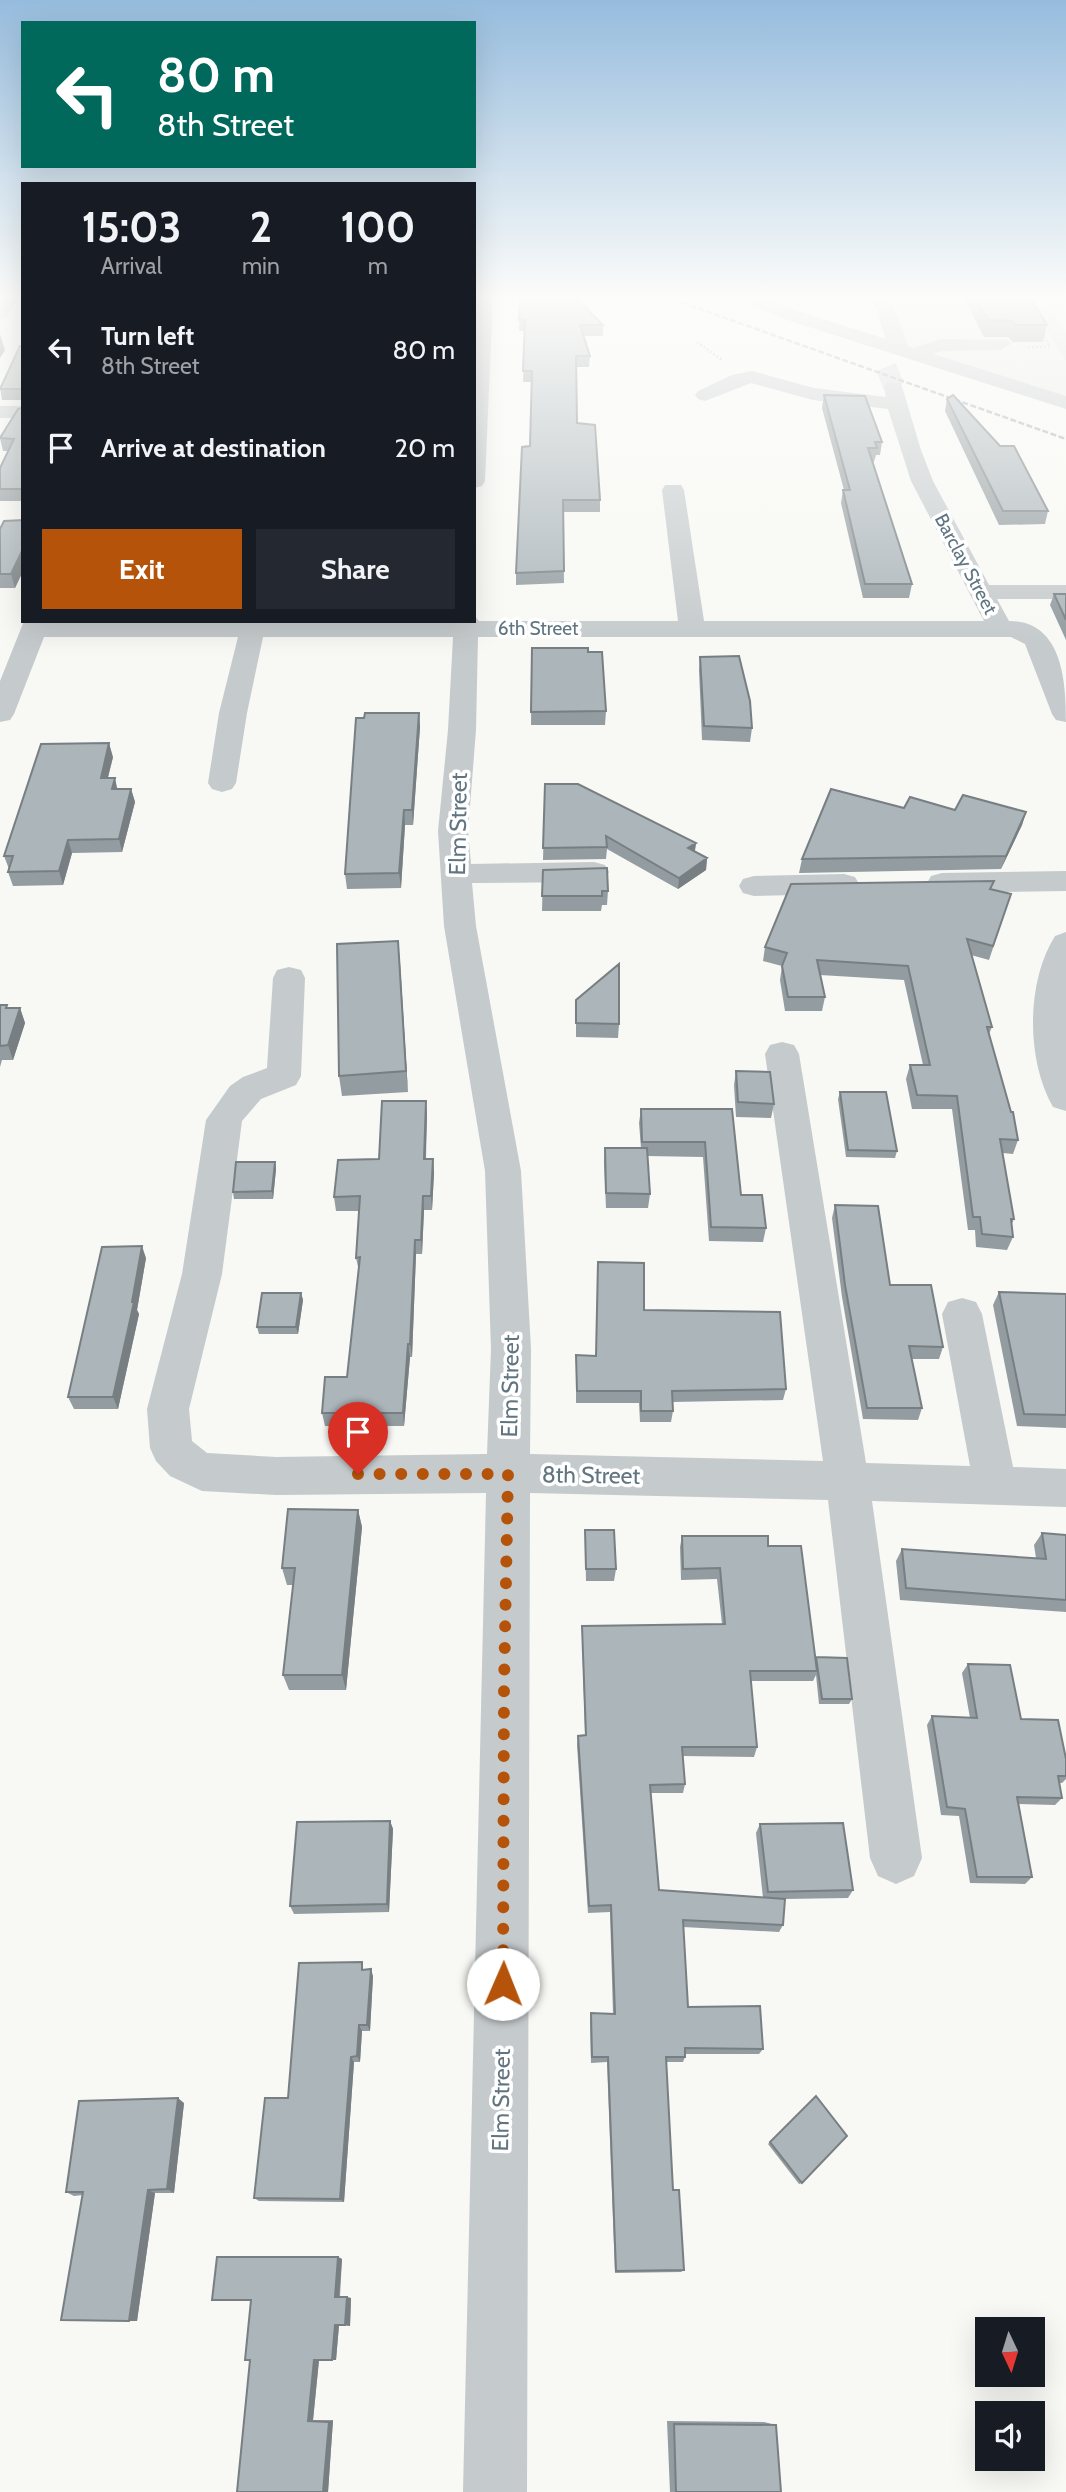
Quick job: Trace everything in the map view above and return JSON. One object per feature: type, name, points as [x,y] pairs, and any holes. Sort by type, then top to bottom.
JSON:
[{"type":"street","points":[[476,444],[478,413]]},
{"type":"street","name":"Barclay Street","points":[[901,413],[928,491],[1000,628],[1022,630],[1037,642],[1066,714]]},
{"type":"street","points":[[673,490],[692,628]]},
{"type":"street","points":[[981,592],[1066,592]]},
{"type":"street","name":"6th Street","points":[[36,625],[466,624],[692,628],[1000,628]]},
{"type":"street","name":"Elm Street","points":[[466,624],[462,730],[453,831],[460,926],[503,1171],[511,1337],[495,2492]]},
{"type":"street","points":[[0,714],[36,625]]},
{"type":"street","points":[[222,783],[233,713],[253,625]]},
{"type":"street","points":[[456,874],[603,872]]},
{"type":"street","points":[[916,883],[1066,881]]},
{"type":"street","points":[[754,886],[875,884]]},
{"type":"street","points":[[1066,943],[1055,965],[1048,998],[1049,1029],[1066,1098]]},
{"type":"street","name":"8th Street","points":[[289,978],[284,1076],[255,1084],[233,1104],[223,1120],[202,1274],[168,1409],[171,1448],[186,1462],[202,1472],[276,1476],[384,1473],[603,1474],[1066,1488]]},
{"type":"street","points":[[782,1054],[848,1482],[895,1858]]},
{"type":"street","points":[[962,1314],[995,1486]]},
{"type":"building","points":[[15,413],[21,413],[21,489],[0,489],[0,468],[14,439],[0,438]]},
{"type":"building","points":[[531,413],[577,413],[577,423],[595,425],[600,500],[563,500],[564,571],[516,573],[522,447],[530,446]]},
{"type":"building","points":[[829,413],[871,413],[882,442],[875,442],[877,448],[868,448],[912,584],[865,584],[843,490],[850,490]]},
{"type":"building","points":[[954,413],[970,413],[1000,446],[1014,446],[1048,511],[1003,511]]},
{"type":"building","points":[[21,520],[21,553],[11,574],[0,574],[0,529],[4,521]]},
{"type":"building","points":[[1054,594],[1066,594],[1066,620]]},
{"type":"building","points":[[532,648],[588,648],[588,652],[602,652],[606,711],[531,712]]},
{"type":"building","points":[[739,656],[750,701],[752,728],[704,726],[700,657]]},
{"type":"building","points":[[365,713],[419,713],[412,810],[404,810],[399,873],[345,874],[356,718],[364,718]]},
{"type":"building","points":[[109,743],[101,778],[115,778],[112,789],[131,789],[119,839],[68,840],[59,871],[8,872],[13,856],[4,856],[41,744]]},
{"type":"building","points":[[545,784],[578,784],[696,843],[688,848],[707,858],[679,878],[606,836],[607,847],[543,848]]},
{"type":"building","points":[[831,789],[904,808],[910,797],[955,810],[963,795],[1026,812],[1006,856],[802,859]]},
{"type":"building","points":[[607,868],[608,891],[602,891],[602,896],[542,896],[543,870]]},
{"type":"building","points":[[994,881],[990,889],[1011,894],[993,946],[967,939],[992,1027],[987,1027],[1013,1112],[1018,1140],[1000,1139],[1014,1219],[1011,1219],[1013,1237],[982,1234],[980,1217],[973,1217],[957,1096],[917,1095],[910,1065],[930,1065],[908,966],[817,960],[825,997],[788,997],[782,966],[787,953],[765,947],[791,884]]},
{"type":"building","points":[[398,941],[406,1071],[339,1076],[337,944]]},
{"type":"building","points":[[619,964],[619,1024],[576,1023],[576,1000]]},
{"type":"building","points":[[0,1005],[20,1008],[8,1045],[0,1046]]},
{"type":"building","points":[[736,1071],[770,1072],[774,1104],[738,1102]]},
{"type":"building","points":[[840,1092],[886,1092],[897,1151],[848,1150]]},
{"type":"building","points":[[382,1101],[426,1101],[424,1159],[433,1159],[431,1196],[423,1196],[421,1240],[415,1240],[410,1344],[403,1413],[322,1413],[325,1377],[347,1377],[360,1257],[356,1258],[360,1196],[334,1197],[338,1160],[379,1159]]},
{"type":"building","points":[[641,1109],[732,1109],[741,1195],[762,1195],[766,1228],[711,1227],[705,1142],[642,1142]]},
{"type":"building","points":[[605,1148],[647,1148],[650,1194],[606,1193]]},
{"type":"building","points":[[236,1162],[275,1162],[272,1191],[233,1192]]},
{"type":"building","points":[[835,1205],[878,1206],[890,1285],[931,1285],[943,1347],[909,1346],[922,1408],[867,1408],[845,1285]]},
{"type":"building","points":[[142,1246],[134,1302],[113,1397],[68,1397],[102,1247]]},
{"type":"building","points":[[598,1262],[644,1263],[644,1310],[780,1312],[786,1389],[672,1391],[673,1411],[641,1411],[641,1391],[577,1391],[576,1355],[596,1356]]},
{"type":"building","points":[[999,1292],[1066,1294],[1066,1415],[1024,1414]]},
{"type":"building","points":[[262,1293],[301,1293],[296,1327],[257,1327]]},
{"type":"building","points":[[288,1509],[358,1510],[342,1675],[283,1675],[295,1568],[282,1568]]},
{"type":"building","points":[[585,1530],[614,1530],[616,1569],[586,1569]]},
{"type":"building","points":[[1042,1533],[1066,1535],[1066,1600],[906,1588],[902,1549],[1046,1559]]},
{"type":"building","points":[[682,1536],[768,1536],[768,1546],[801,1546],[817,1671],[750,1671],[757,1747],[682,1747],[685,1784],[650,1785],[659,1890],[785,1899],[783,1925],[683,1920],[688,2007],[760,2006],[763,2049],[685,2048],[685,2057],[666,2057],[673,2190],[679,2190],[684,2270],[616,2271],[608,2057],[592,2057],[591,2013],[615,2014],[611,1905],[589,1906],[578,1736],[586,1735],[582,1626],[725,1624],[720,1568],[683,1569]]},
{"type":"building","points":[[816,1657],[847,1658],[852,1699],[822,1699]]},
{"type":"building","points":[[968,1664],[1010,1665],[1021,1719],[1058,1720],[1066,1759],[1066,1776],[1058,1776],[1062,1798],[1017,1797],[1032,1877],[977,1877],[965,1809],[947,1807],[932,1716],[977,1718]]},
{"type":"building","points":[[390,1821],[387,1904],[290,1906],[297,1822]]},
{"type":"building","points":[[843,1823],[853,1890],[768,1892],[760,1824]]},
{"type":"building","points":[[362,1962],[362,1970],[371,1969],[367,2025],[359,2025],[357,2056],[351,2057],[340,2199],[254,2198],[265,2098],[288,2098],[299,1963]]},
{"type":"building","points":[[816,2096],[847,2136],[802,2183],[770,2142]]},
{"type":"building","points":[[178,2098],[167,2189],[148,2190],[129,2321],[61,2320],[83,2192],[66,2192],[79,2101]]},
{"type":"building","points":[[217,2257],[338,2257],[335,2297],[347,2297],[345,2325],[335,2325],[332,2360],[314,2360],[308,2421],[329,2422],[323,2492],[237,2492],[250,2360],[245,2360],[251,2300],[212,2300]]},
{"type":"building","points":[[674,2424],[776,2425],[781,2492],[676,2492]]},
{"type":"railway","points":[[994,413],[1066,439]]},
{"type":"route","points":[[358,1474],[508,1474],[503,1984]]}]
